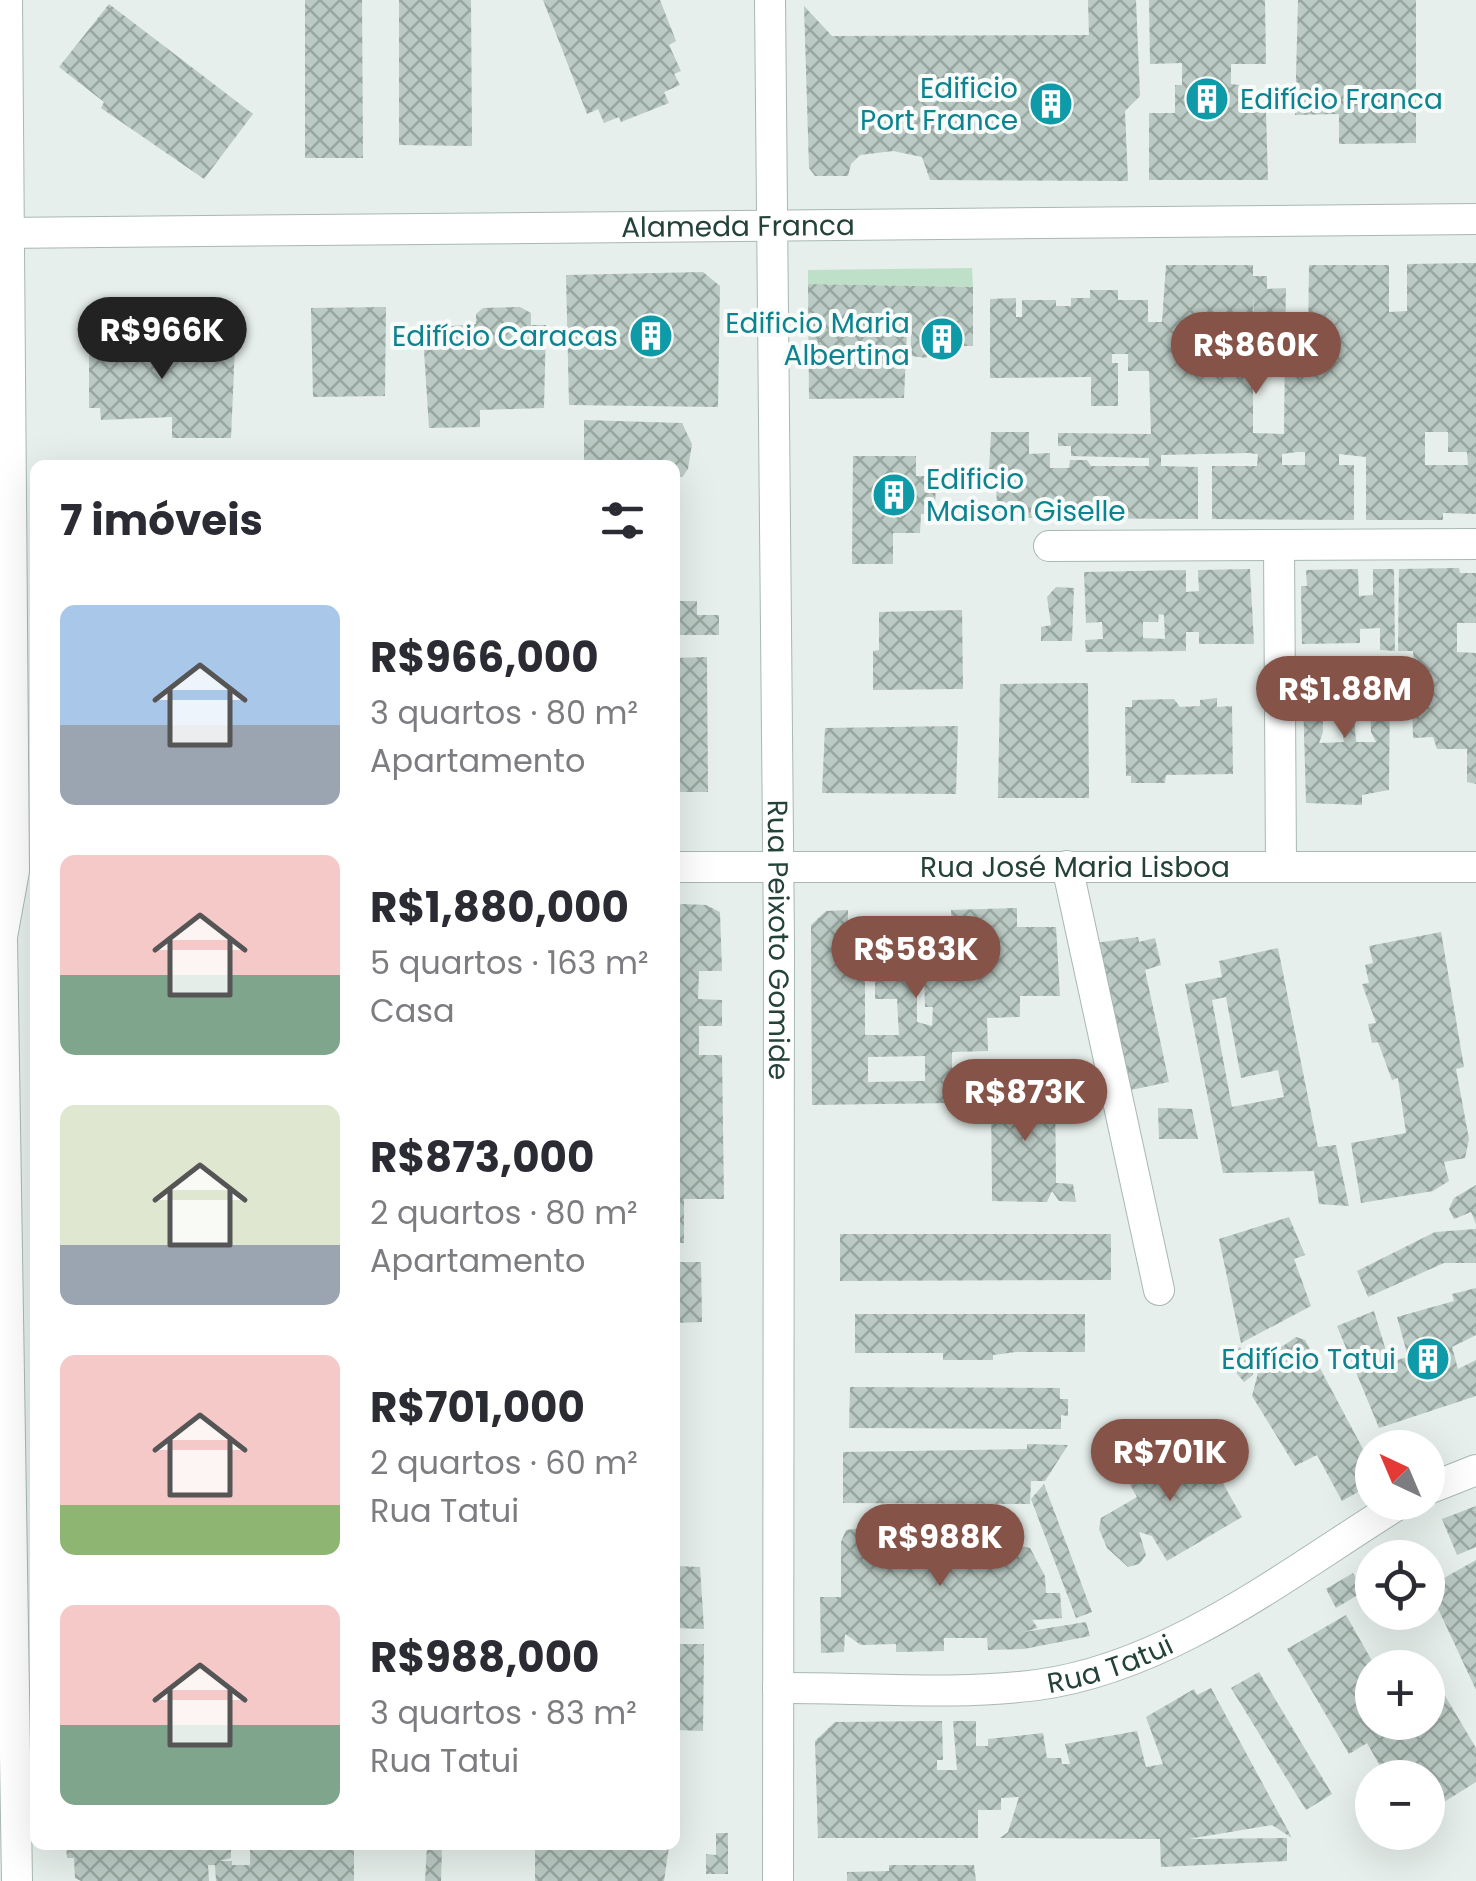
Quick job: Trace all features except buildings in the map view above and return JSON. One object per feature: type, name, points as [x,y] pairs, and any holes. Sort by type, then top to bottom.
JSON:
[{"type":"street","points":[[7,0],[5,233],[16,872],[2,937],[5,1486],[25,1811],[17,1881]]},
{"type":"street","name":"Rua Peixoto Gomide","points":[[770,0],[778,867],[778,1881]]},
{"type":"street","name":"Alameda Franca","points":[[5,233],[1476,219]]},
{"type":"street","points":[[1049,546],[1476,544]]},
{"type":"street","points":[[1279,545],[1281,866]]},
{"type":"street","points":[[1067,866],[1159,1290]]},
{"type":"street","name":"Rua José Maria Lisboa","points":[[680,867],[1476,867]]},
{"type":"street","points":[[1445,1483],[1476,1470]]},
{"type":"street","name":"Rua Tatui","points":[[778,1688],[1036,1685],[1128,1662],[1226,1611],[1373,1520]]},
{"type":"green space","points":[[972,268],[973,287],[808,284],[808,270]]},
{"type":"place","name":"Edifício Franca","points":[[1207,99]]},
{"type":"place","name":"Edificio Port France","points":[[1051,104]]},
{"type":"place","name":"Edifício Caracas","points":[[651,336]]},
{"type":"place","name":"Edificio Maria Albertina","points":[[942,339]]},
{"type":"place","name":"Edificio Maison Giselle","points":[[894,495]]},
{"type":"place","name":"Edifício Tatui","points":[[1428,1359]]}]
